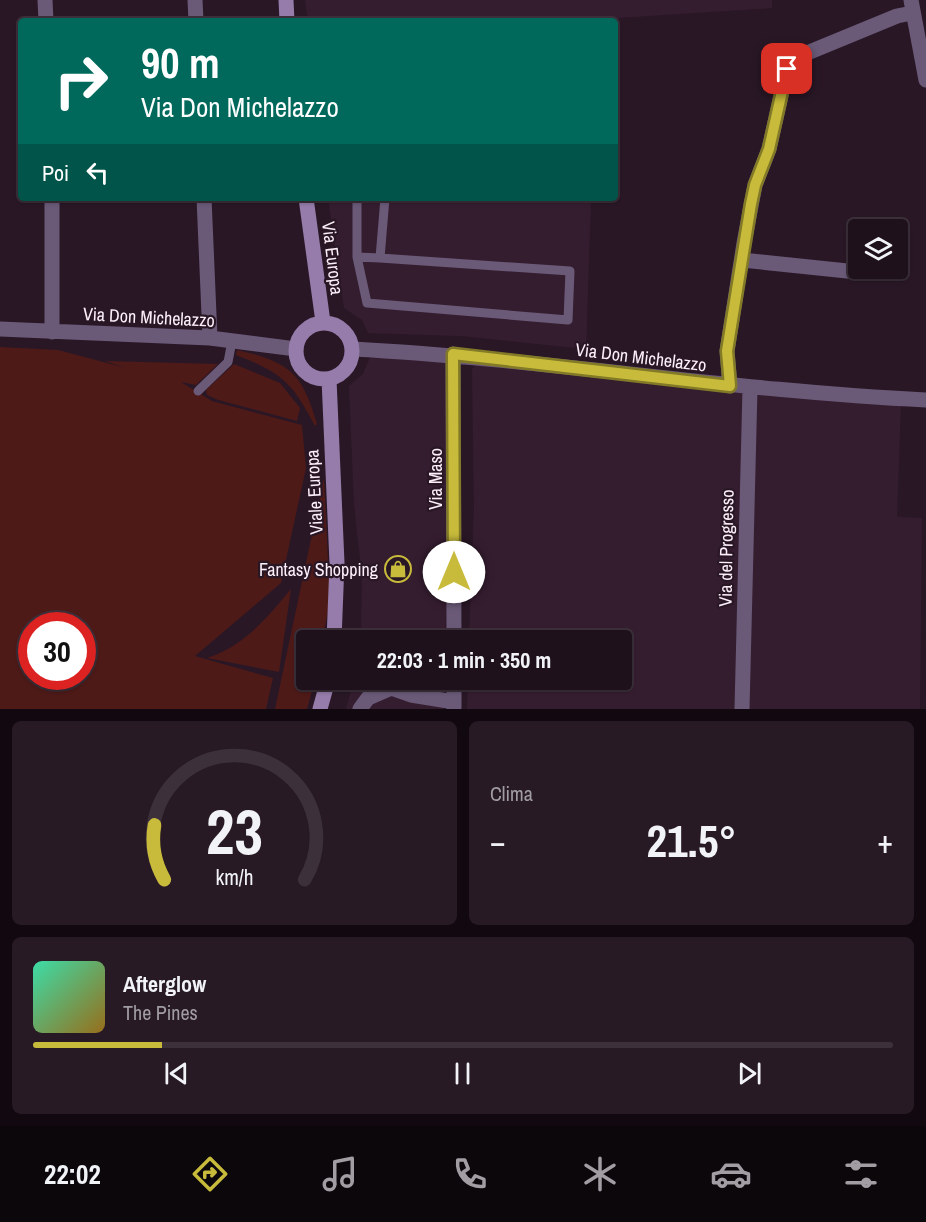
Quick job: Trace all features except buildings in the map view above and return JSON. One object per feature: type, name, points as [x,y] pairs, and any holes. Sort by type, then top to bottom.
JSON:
[{"type":"main road","points":[[286,0],[287,18]]},
{"type":"main road","name":"Via Europa","points":[[306,201],[323,322]]},
{"type":"main road","points":[[323,322],[340,327],[351,341],[352,349],[352,358],[343,372],[329,379],[320,379],[306,372],[300,365],[296,349],[307,328],[323,322]]},
{"type":"main road","name":"Viale Europa","points":[[329,379],[337,563],[334,630]]},
{"type":"main road","points":[[320,709],[325,690]]},
{"type":"street","points":[[45,0],[46,18]]},
{"type":"street","points":[[195,0],[196,18]]},
{"type":"street","points":[[730,386],[727,351],[755,185],[769,149],[787,69],[795,58],[897,16],[911,6],[926,80]]},
{"type":"street","points":[[52,201],[52,332]]},
{"type":"street","points":[[204,201],[210,338]]},
{"type":"street","points":[[742,260],[848,272]]},
{"type":"street","name":"Via Don Michelazzo","points":[[0,329],[210,338],[296,349]]},
{"type":"street","name":"Via Don Michelazzo","points":[[352,349],[453,354],[750,388],[926,400]]},
{"type":"street","name":"Via Maso","points":[[453,354],[454,630]]},
{"type":"street","name":"Via del Progresso","points":[[742,709],[750,388]]},
{"type":"street","points":[[360,709],[368,698],[391,688],[454,706],[454,690]]},
{"type":"lane","points":[[357,201],[357,256],[367,303],[568,320],[570,272],[357,256]]},
{"type":"lane","points":[[380,258],[385,201]]},
{"type":"lane","points":[[198,391],[228,362],[232,341]]},
{"type":"shaded area","points":[[305,0],[772,0],[772,8],[617,18],[308,18]]},
{"type":"shaded area","points":[[328,201],[591,201],[586,349],[461,336],[368,333],[362,320],[344,308]]},
{"type":"shaded area","points":[[0,347],[58,350],[126,368],[105,361],[218,364],[196,385],[181,382],[212,401],[302,425],[306,468],[281,583],[195,656],[273,678],[266,709],[0,709]]},
{"type":"shaded area","points":[[237,350],[269,359],[291,372],[305,392],[317,424],[315,426],[299,399],[284,381],[265,368],[236,355]]},
{"type":"shaded area","points":[[370,357],[448,359],[450,508],[445,630],[361,630],[362,577],[354,504],[349,386],[363,374]]},
{"type":"shaded area","points":[[479,362],[901,401],[897,517],[922,518],[920,709],[467,709],[468,690],[632,690],[632,630],[469,630],[474,508],[472,369]]},
{"type":"shaded area","points":[[234,364],[280,383],[300,408],[297,421],[207,395],[206,390]]},
{"type":"shaded area","points":[[324,478],[330,602],[324,630],[296,630],[296,690],[312,690],[307,709],[275,709]]},
{"type":"shaded area","points":[[291,589],[279,672],[207,658],[244,639]]},
{"type":"shaded area","points":[[351,690],[444,690],[443,709],[346,709]]},
{"type":"place","name":"Fantasy Shopping","points":[[398,569]]},
{"type":"route","points":[[454,572],[453,354],[730,386],[727,351],[751,204],[755,185],[769,149],[787,69]]}]
